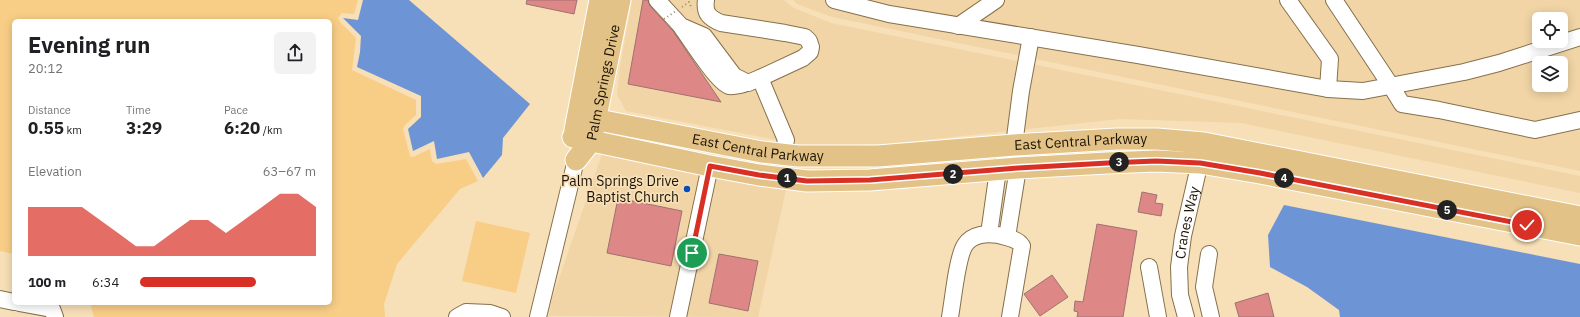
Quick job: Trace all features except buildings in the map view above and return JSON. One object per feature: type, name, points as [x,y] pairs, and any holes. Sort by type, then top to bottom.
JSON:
[{"type":"main road","name":"Palm Springs Drive","points":[[587,117],[600,0]]},
{"type":"main road","name":"Palm Springs Drive","points":[[576,160],[620,0]]},
{"type":"main road","name":"East Central Parkway","points":[[587,117],[740,148],[798,156],[878,156],[1014,145],[1117,139],[1157,139],[1204,143],[1580,217]]},
{"type":"main road","name":"East Central Parkway","points":[[582,139],[710,166],[759,175],[807,181],[870,180],[1008,169],[1156,161],[1200,163],[1260,173],[1580,235]]},
{"type":"street","points":[[657,0],[690,30],[704,36],[734,76],[748,83],[786,140],[783,154]]},
{"type":"street","points":[[706,0],[705,9],[707,15],[713,20],[721,23],[805,37],[809,41],[811,47],[810,52],[803,58],[748,83]]},
{"type":"street","points":[[834,0],[888,14],[1138,55],[1328,89],[1363,91],[1464,72],[1499,63],[1580,37]]},
{"type":"street","points":[[958,26],[996,0]]},
{"type":"street","points":[[1288,0],[1330,58],[1328,89]]},
{"type":"street","points":[[1334,0],[1402,104],[1439,110],[1535,130],[1580,120]]},
{"type":"street","points":[[989,234],[1014,145],[1021,91],[1031,37]]},
{"type":"street","name":"Cranes Way","points":[[1204,143],[1183,236],[1179,267],[1180,295],[1184,310],[1206,297]]},
{"type":"street","name":"Palm Springs Drive","points":[[538,317],[576,160]]},
{"type":"street","points":[[678,317],[710,166]]},
{"type":"street","points":[[1007,238],[1008,169]]},
{"type":"street","points":[[950,317],[960,260],[965,245],[975,236],[989,234],[1007,238],[1020,243],[1022,246],[1010,317]]},
{"type":"street","name":"Cranes Way","points":[[1209,254],[1204,287],[1211,317]]},
{"type":"street","points":[[1149,267],[1158,317]]},
{"type":"street","points":[[0,299],[12,302]]},
{"type":"street","points":[[30,305],[52,309],[56,317]]},
{"type":"street","points":[[457,317],[466,312],[490,313],[502,317]]},
{"type":"path","points":[[664,19],[679,9]]},
{"type":"shaded area","points":[[0,0],[358,0],[354,14],[342,13],[338,18],[356,38],[352,70],[416,100],[416,115],[405,125],[403,129],[410,156],[413,157],[430,149],[432,161],[436,164],[466,159],[478,181],[460,189],[397,264],[384,304],[385,317],[94,317],[91,305],[332,305],[332,19],[12,19],[12,254],[0,251]]},
{"type":"shaded area","points":[[632,0],[784,0],[794,8],[831,23],[1580,176],[1580,193],[1241,123],[1120,119],[888,144],[809,146],[626,111],[617,95],[620,67]]},
{"type":"shaded area","points":[[793,0],[1580,0],[1580,171],[832,17],[797,4]]},
{"type":"shaded area","points":[[602,154],[724,180],[786,190],[758,317],[549,316],[552,299]]},
{"type":"shaded area","points":[[476,221],[530,233],[516,293],[462,281]]},
{"type":"water","points":[[363,0],[409,0],[530,104],[503,138],[502,155],[483,178],[469,152],[437,159],[434,141],[413,151],[408,129],[421,117],[421,96],[357,67],[361,36],[343,18],[358,20]]},
{"type":"water","points":[[1284,205],[1580,264],[1580,317],[1340,317],[1339,310],[1307,287],[1270,267],[1268,235]]},
{"type":"place","name":"Palm Springs Drive Baptist Church","points":[[687,189]]},
{"type":"route","points":[[692,253],[710,166],[759,175],[807,181],[870,180],[1018,168],[1108,163],[1156,161],[1200,163],[1260,173],[1527,225]]}]
